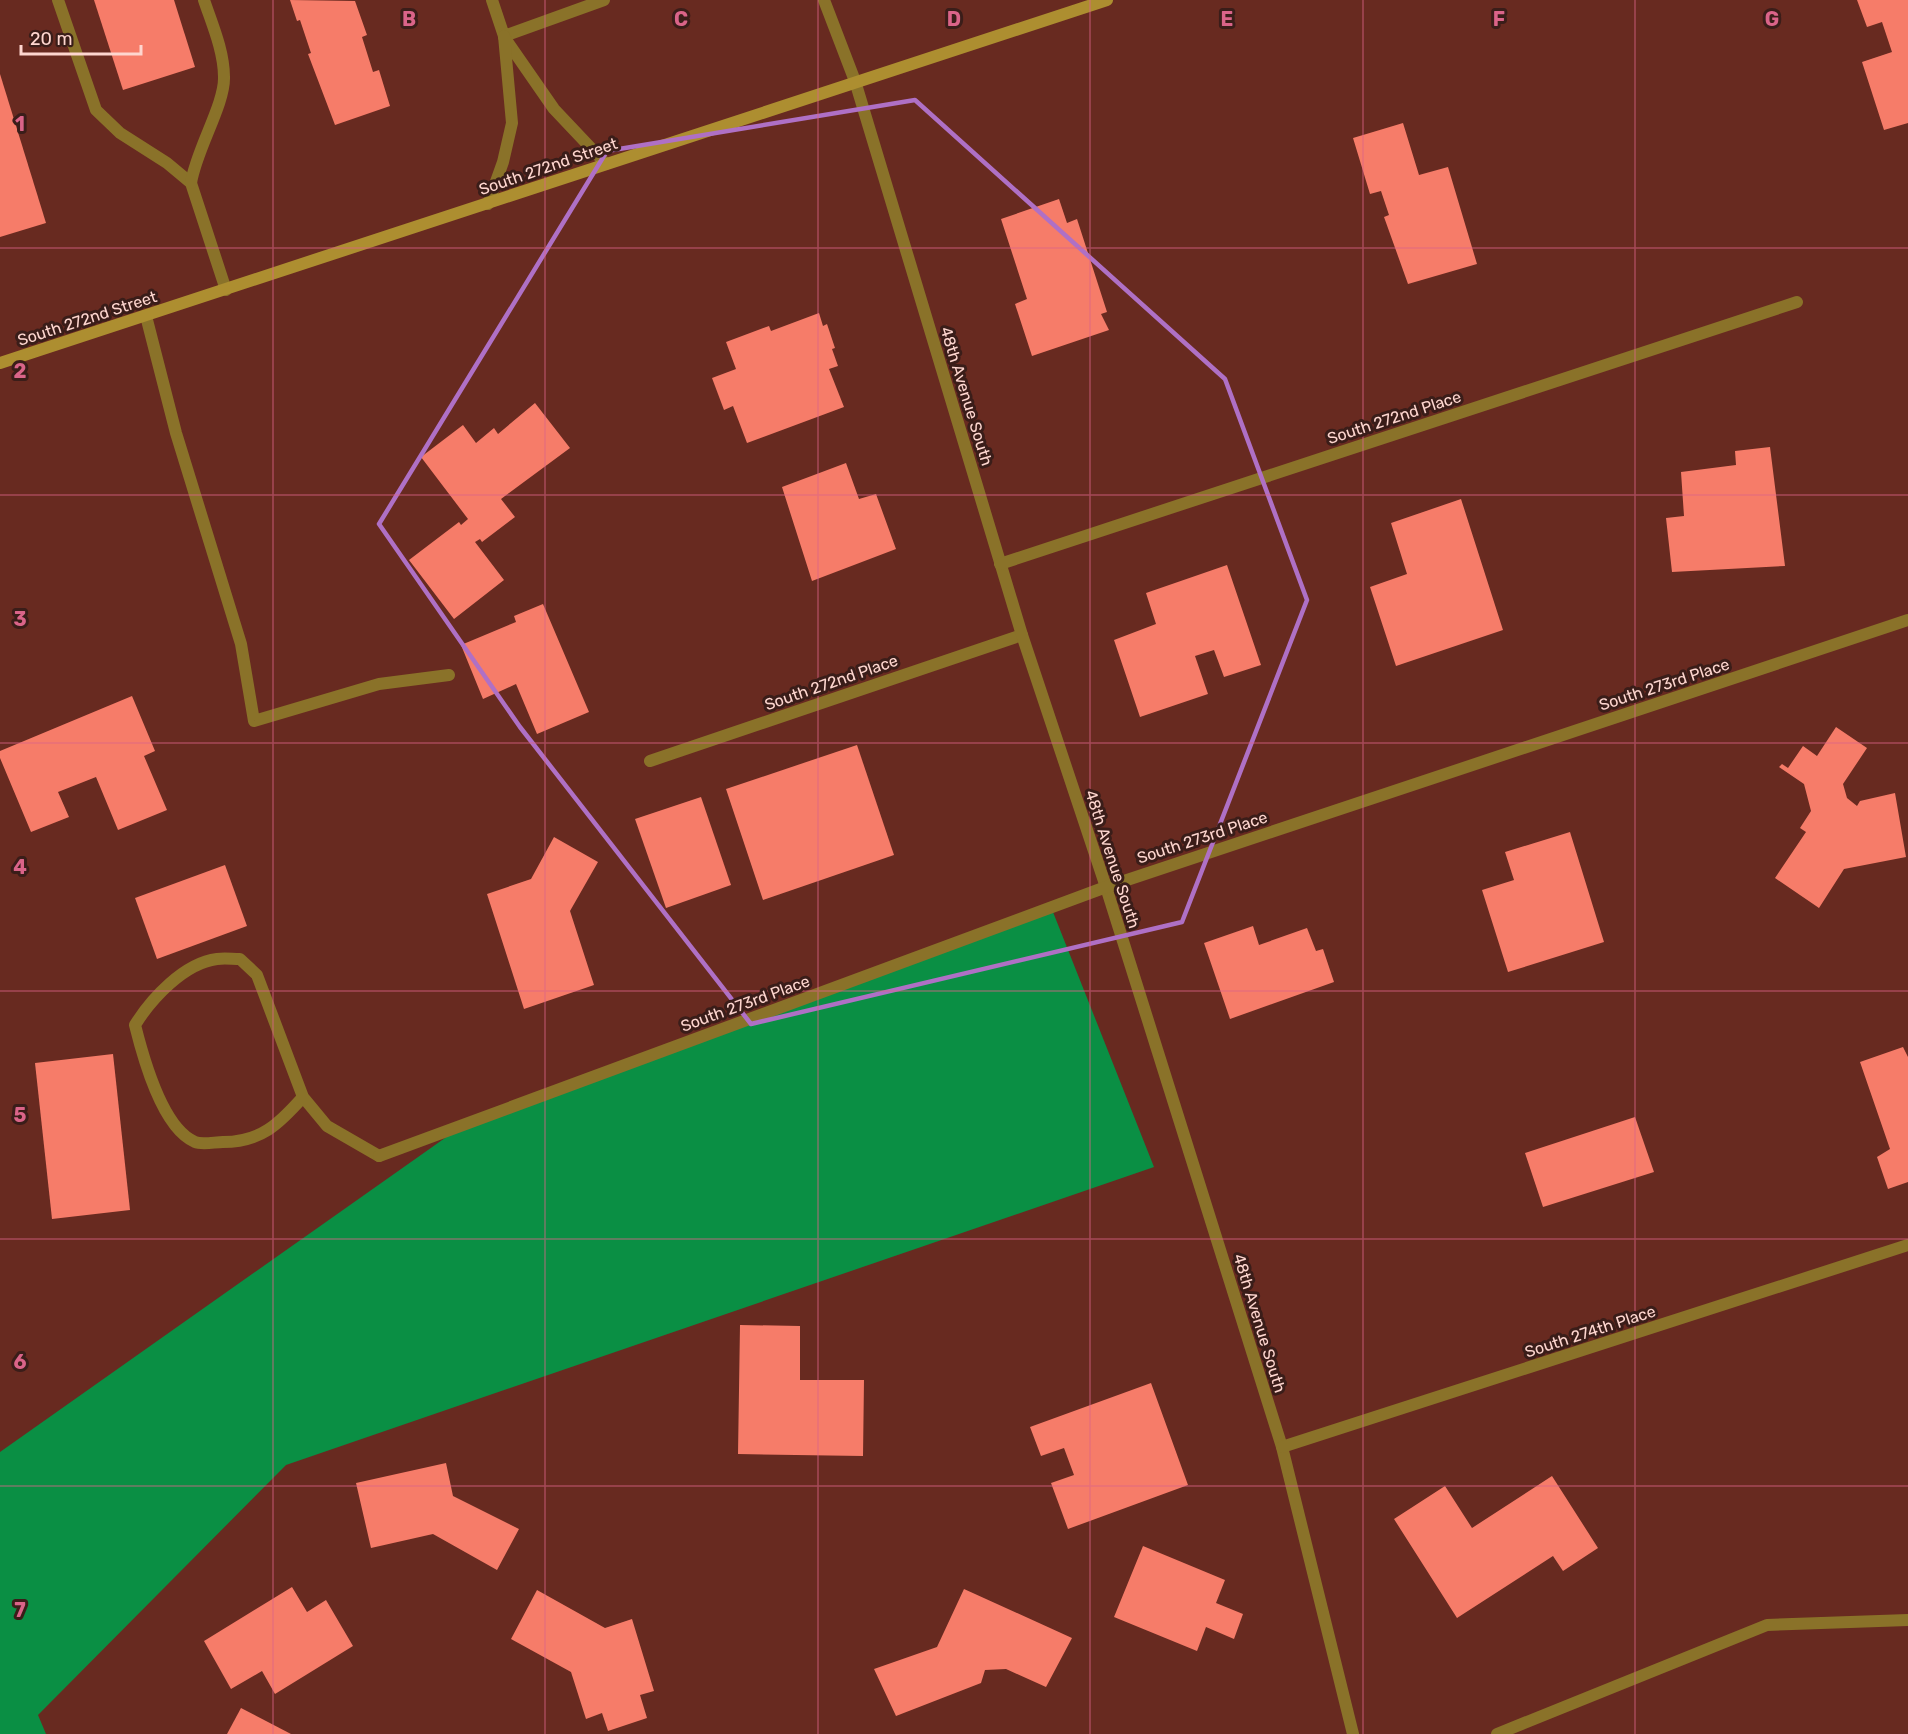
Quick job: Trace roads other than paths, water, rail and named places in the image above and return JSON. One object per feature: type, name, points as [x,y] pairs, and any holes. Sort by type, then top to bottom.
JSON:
[{"type":"main road","name":"South 272nd Street","points":[[0,363],[1107,0]]},
{"type":"street","points":[[58,0],[96,110],[120,133],[167,163],[191,183]]},
{"type":"street","points":[[204,0],[220,52],[224,79],[197,152],[191,183],[226,290]]},
{"type":"street","points":[[488,204],[503,162],[512,123],[504,36],[492,0]]},
{"type":"street","points":[[504,36],[604,0]]},
{"type":"street","name":"48th Avenue South","points":[[824,0],[855,81],[1022,635],[1106,887],[1282,1447],[1353,1734]]},
{"type":"street","points":[[504,36],[554,109],[606,164]]},
{"type":"street","name":"South 272nd Place","points":[[1000,564],[1797,302]]},
{"type":"street","points":[[146,316],[176,433],[241,644],[254,721],[379,684],[448,675]]},
{"type":"street","name":"South 273rd Place","points":[[303,1097],[327,1126],[379,1156],[1106,887],[1908,620]]},
{"type":"street","name":"South 272nd Place","points":[[650,761],[1022,635]]},
{"type":"street","points":[[215,959],[240,959],[257,975],[303,1097],[277,1126],[241,1142],[195,1142],[182,1131],[160,1103],[135,1025],[148,1004],[182,974],[215,959]]},
{"type":"street","name":"South 274th Place","points":[[1282,1447],[1908,1245]]},
{"type":"street","points":[[1497,1734],[1767,1625],[1908,1620]]}]
